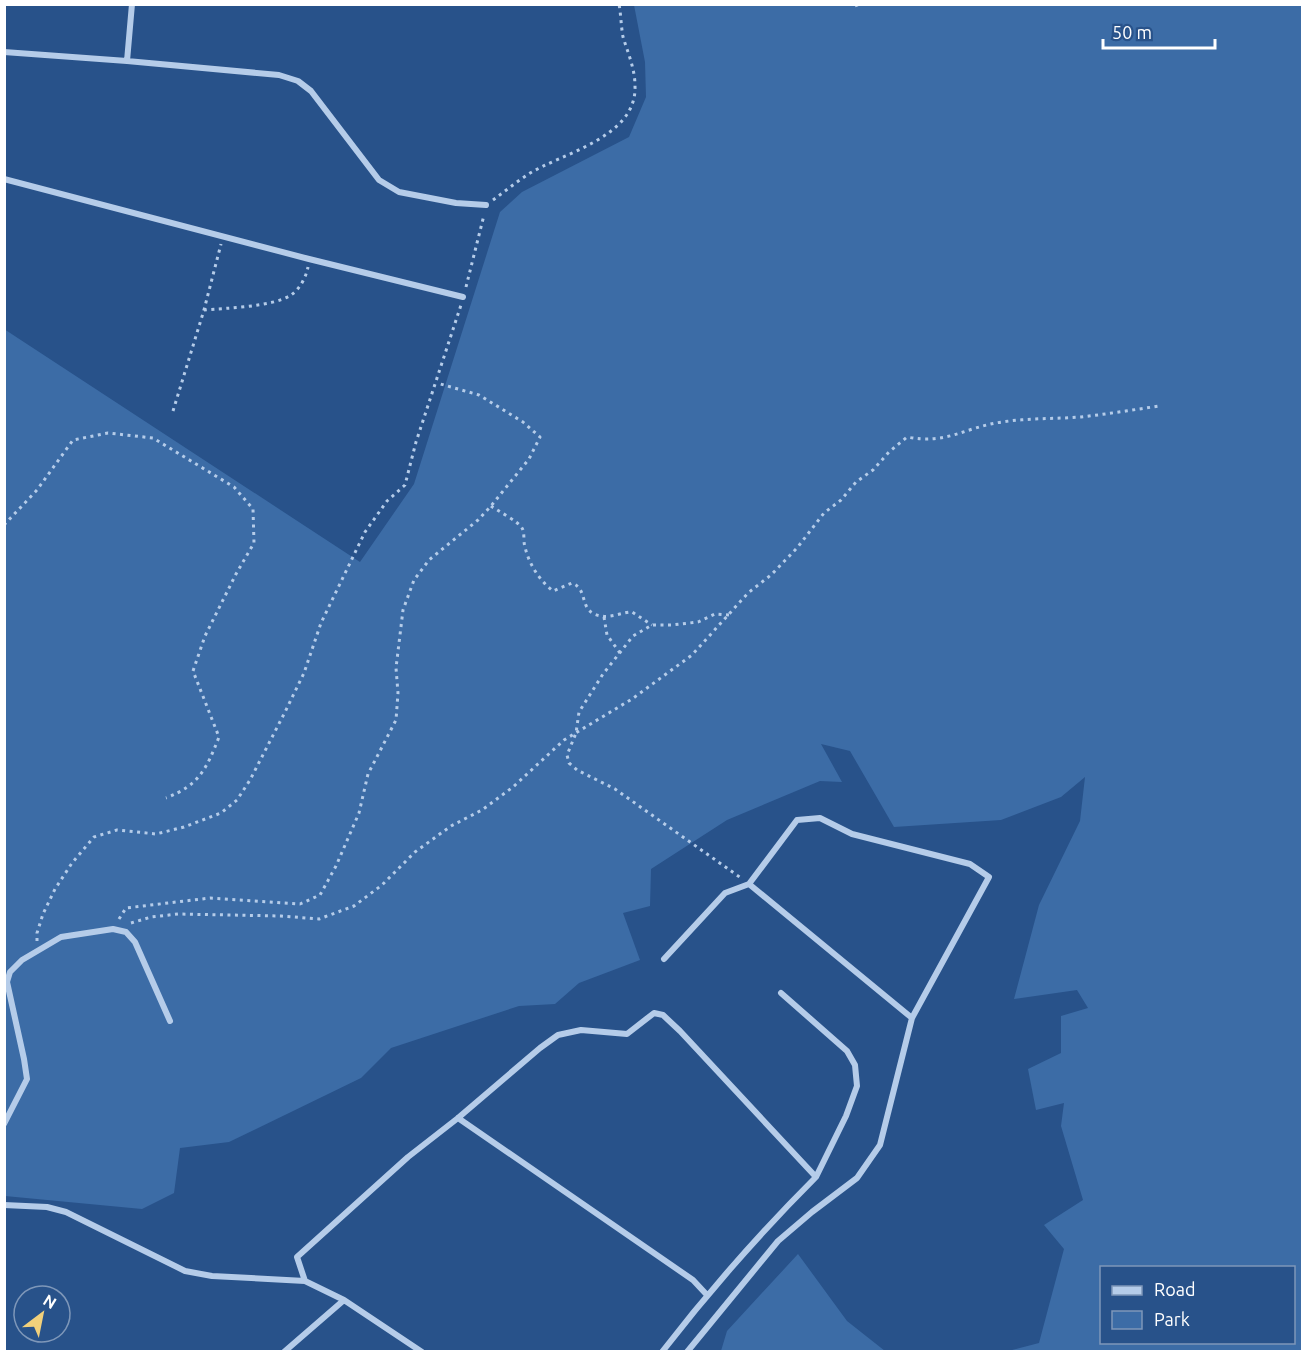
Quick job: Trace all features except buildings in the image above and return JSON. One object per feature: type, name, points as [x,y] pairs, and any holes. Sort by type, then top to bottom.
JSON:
[{"type":"street","points":[[127,61],[132,4]]},
{"type":"street","points":[[4,52],[279,75],[298,81],[311,91],[325,107],[379,180],[399,192],[456,203],[486,205]]},
{"type":"street","points":[[4,179],[309,260],[463,297]]},
{"type":"street","points":[[664,959],[725,892],[749,884],[797,819],[820,818],[852,834],[969,864],[989,877],[912,1018],[880,1145],[857,1178],[778,1241],[687,1352]]},
{"type":"street","points":[[749,884],[912,1018]]},
{"type":"street","points":[[4,1124],[27,1079],[7,982],[10,972],[61,937],[113,929],[126,933],[135,942],[170,1021]]},
{"type":"street","points":[[662,1352],[707,1295],[816,1177],[846,1116],[857,1086],[855,1065],[847,1051],[781,993]]},
{"type":"street","points":[[305,1281],[297,1257],[408,1157],[459,1118],[540,1048],[558,1035],[581,1030],[627,1034],[654,1013],[663,1015],[688,1039],[816,1177]]},
{"type":"street","points":[[459,1118],[693,1280],[707,1295]]},
{"type":"street","points":[[4,1205],[47,1207],[66,1212],[185,1271],[212,1276],[305,1281],[344,1300],[422,1352]]},
{"type":"street","points":[[284,1352],[344,1300]]},
{"type":"path","points":[[37,952],[37,933],[51,897],[72,863],[94,837],[117,830],[156,834],[184,827],[221,813],[237,800],[250,780],[304,673],[321,623],[364,532],[387,501],[405,485],[426,410],[437,383],[463,297],[486,205],[527,175],[589,145],[610,132],[630,112],[636,88],[622,34],[619,4]]},
{"type":"path","points":[[173,411],[204,310],[223,236]]},
{"type":"path","points":[[204,310],[275,301],[292,294],[306,277],[309,260]]},
{"type":"path","points":[[113,929],[126,908],[210,898],[300,904],[320,895],[336,866],[359,813],[368,774],[396,720],[398,693],[396,668],[403,610],[414,580],[429,560],[478,520],[491,506],[530,459],[540,437],[524,422],[479,395],[437,383]]},
{"type":"path","points":[[113,929],[152,917],[178,914],[319,919],[354,906],[382,885],[415,852],[451,826],[482,810],[513,787],[564,740],[632,699],[693,655],[748,592],[771,575],[797,548],[824,513],[908,437],[925,441],[960,435],[978,426],[1001,422],[1038,417],[1088,416],[1159,406]]},
{"type":"path","points":[[4,525],[37,490],[73,440],[108,433],[153,438],[234,487],[253,509],[254,543],[205,636],[193,671],[219,737],[212,756],[200,777],[183,791],[166,798]]},
{"type":"path","points":[[491,506],[520,524],[524,530],[524,546],[531,565],[542,581],[553,591],[572,583],[577,584],[584,594],[586,608],[604,617],[632,612],[652,625]]},
{"type":"path","points":[[729,615],[715,614],[698,622],[652,625],[633,636],[603,674],[579,712],[576,733],[567,755],[569,763],[578,770],[615,789],[712,855],[749,884]]},
{"type":"path","points":[[604,617],[607,635],[620,653]]},
{"type":"green space","points":[[634,5],[1302,5],[1302,1351],[1008,1351],[1039,1343],[1064,1249],[1044,1225],[1083,1200],[1061,1126],[1064,1103],[1036,1110],[1028,1069],[1061,1053],[1061,1016],[1088,1008],[1077,990],[1014,999],[1039,905],[1080,821],[1085,777],[1061,797],[1001,820],[894,827],[850,751],[821,744],[842,782],[820,781],[727,820],[651,869],[650,906],[623,913],[640,960],[579,983],[555,1004],[519,1006],[391,1048],[361,1078],[229,1142],[180,1148],[174,1193],[142,1209],[5,1196],[4,329],[360,562],[414,484],[500,212],[522,192],[629,137],[646,97],[645,62]]},
{"type":"green space","points":[[798,1254],[847,1321],[885,1351],[721,1351],[727,1331]]}]
